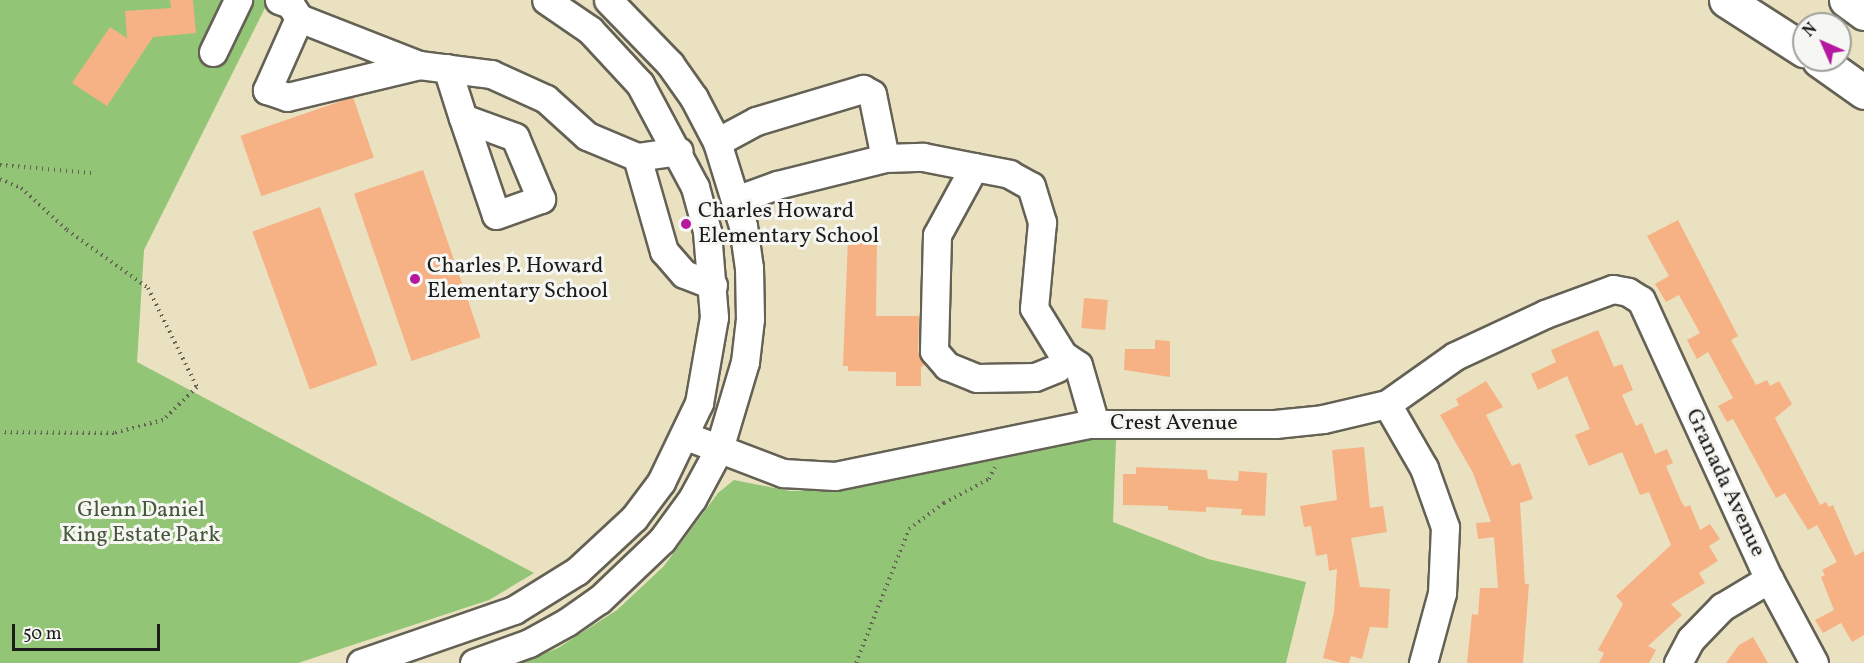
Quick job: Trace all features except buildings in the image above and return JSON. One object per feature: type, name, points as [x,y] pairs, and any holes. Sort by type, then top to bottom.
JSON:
[{"type":"highway","points":[[1726,0],[1792,42]]},
{"type":"highway","points":[[1846,0],[1864,13]]},
{"type":"highway","points":[[1836,72],[1864,92]]},
{"type":"street","points":[[213,52],[238,0]]},
{"type":"street","points":[[279,0],[290,4],[299,18],[419,65],[491,74],[546,99],[587,136],[637,157],[679,151]]},
{"type":"street","points":[[361,663],[514,610],[558,585],[634,518],[661,482],[686,436],[710,357],[713,285],[707,231],[695,187],[679,151],[640,84],[590,30],[546,0]]},
{"type":"street","points":[[474,663],[529,643],[607,593],[662,540],[692,500],[719,449],[745,362],[750,319],[749,268],[736,200],[717,141],[694,98],[670,64],[608,0]]},
{"type":"street","points":[[299,18],[267,90],[288,97],[419,65]]},
{"type":"street","points":[[447,68],[463,117]]},
{"type":"street","points":[[717,141],[756,121],[863,89],[872,94],[885,158]]},
{"type":"street","points":[[637,157],[668,257],[684,274],[713,285]]},
{"type":"street","points":[[736,200],[777,185],[885,158],[923,157],[1009,174],[1031,186],[1042,222],[1035,308],[1087,425]]},
{"type":"street","points":[[974,167],[937,235],[934,351],[947,366],[977,378],[1035,377],[1060,362]]},
{"type":"street","name":"Crest Avenue","points":[[686,436],[783,473],[835,476],[1008,439],[1087,425],[1275,424],[1356,413],[1387,404],[1455,356],[1545,314],[1613,290],[1641,300]]},
{"type":"street","name":"Granada Avenue","points":[[1641,300],[1769,579],[1814,663]]},
{"type":"street","points":[[1387,404],[1424,468],[1445,527],[1442,593],[1423,663]]},
{"type":"street","points":[[1678,663],[1691,639],[1722,607],[1769,579]]},
{"type":"path","points":[[0,165],[92,173]]},
{"type":"path","points":[[0,179],[21,188],[68,230],[148,288],[197,387],[163,420],[114,433],[0,432]]},
{"type":"path","points":[[856,663],[909,529],[944,503],[989,479],[1008,439]]},
{"type":"green space","name":"Glenn Daniel King Estate Park","points":[[0,0],[269,0],[144,250],[137,362],[534,573],[489,600],[298,663],[0,663]]},
{"type":"green space","points":[[1095,439],[1116,440],[1113,522],[1208,559],[1306,582],[1286,663],[521,663],[558,648],[617,610],[664,566],[718,493],[734,480],[790,491],[838,490]]},
{"type":"place","name":"Charles Howard Elementary School","points":[[686,224]]},
{"type":"place","name":"Charles P. Howard Elementary School","points":[[415,279]]}]
